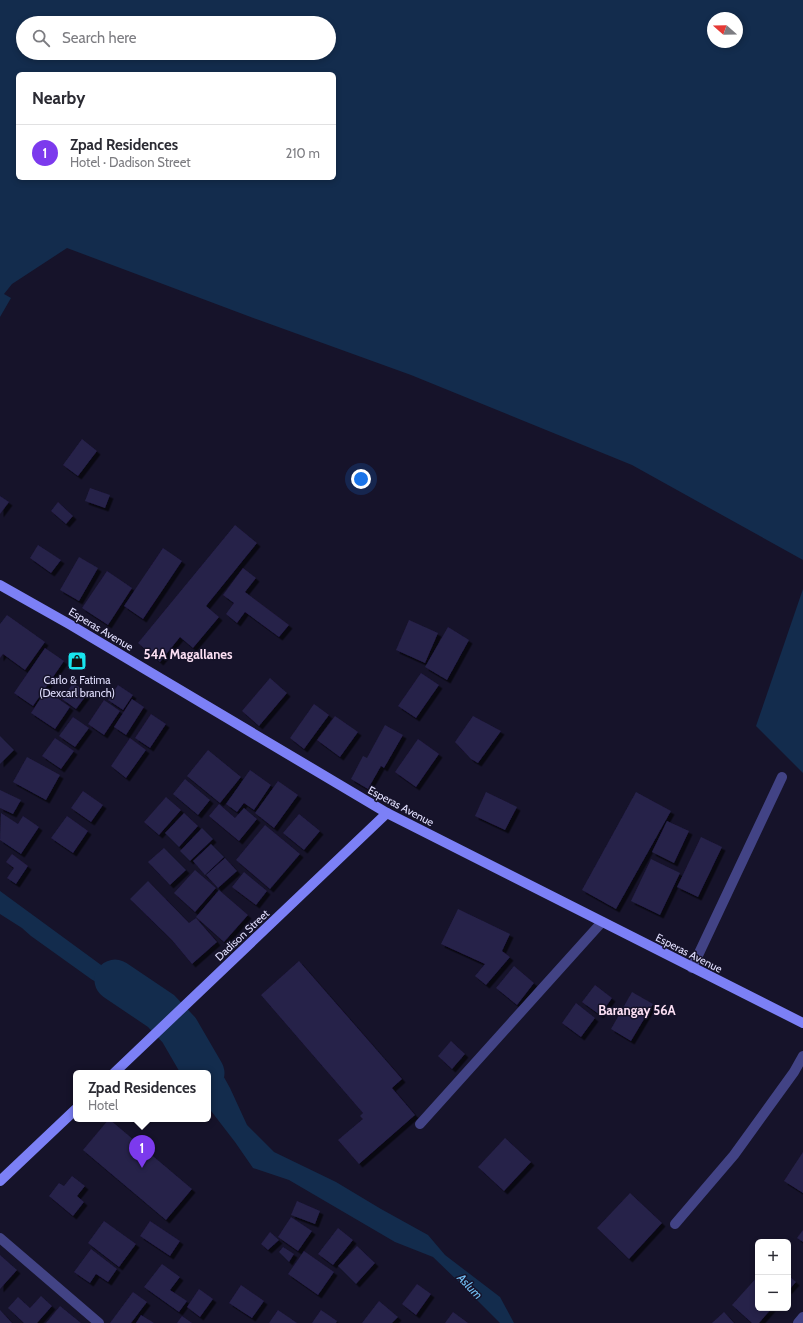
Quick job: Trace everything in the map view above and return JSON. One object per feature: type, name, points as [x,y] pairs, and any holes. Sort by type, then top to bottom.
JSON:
[{"type":"street","name":"Esperas Avenue","points":[[0,585],[69,624],[387,814],[803,1023]]},
{"type":"street","points":[[692,968],[782,777]]},
{"type":"street","name":"Dadison Street","points":[[117,1070],[387,814]]},
{"type":"street","points":[[420,1124],[602,922]]},
{"type":"street","points":[[675,1224],[734,1155],[794,1072],[803,1056]]},
{"type":"street","points":[[0,1181],[73,1112]]},
{"type":"street","points":[[0,1238],[99,1323]]},
{"type":"street","points":[[798,1323],[803,1316]]},
{"type":"water","points":[[0,0],[803,0],[803,560],[632,465],[411,375],[67,248],[12,284],[4,294],[11,298],[0,317]]},
{"type":"water","points":[[803,589],[803,773],[756,726]]},
{"type":"water","points":[[0,891],[112,973],[169,1003],[155,1017],[127,998],[109,990],[91,979],[22,928],[0,914]]},
{"type":"water","name":"Aslum","points":[[185,1024],[205,1043],[230,1088],[247,1125],[274,1152],[336,1182],[428,1235],[445,1255],[500,1297],[514,1323],[500,1323],[433,1257],[395,1242],[289,1180],[253,1168],[211,1111],[211,1070],[192,1070],[186,1052],[172,1036]]},
{"type":"building","points":[[82,439],[97,451],[78,476],[63,465]]},
{"type":"building","points":[[90,488],[110,495],[105,508],[85,501]]},
{"type":"building","points":[[0,496],[9,502],[0,514]]},
{"type":"building","points":[[58,502],[73,516],[66,524],[51,511]]},
{"type":"building","points":[[235,525],[257,543],[206,606],[219,617],[193,648],[180,637],[160,662],[138,643]]},
{"type":"building","points":[[38,545],[61,560],[51,573],[30,558]]},
{"type":"building","points":[[163,548],[182,561],[143,619],[124,606]]},
{"type":"building","points":[[79,557],[98,568],[79,601],[60,590]]},
{"type":"building","points":[[243,568],[256,578],[245,592],[289,625],[279,637],[245,612],[237,623],[226,614],[234,603],[223,595]]},
{"type":"building","points":[[107,571],[132,588],[108,625],[82,608]]},
{"type":"building","points":[[7,615],[45,642],[25,670],[3,654],[0,658],[0,624]]},
{"type":"building","points":[[409,620],[438,633],[425,663],[396,650]]},
{"type":"building","points":[[448,627],[469,640],[447,680],[425,667]]},
{"type":"building","points":[[45,648],[64,661],[33,706],[14,693]]},
{"type":"building","points":[[421,673],[439,685],[416,718],[398,706]]},
{"type":"building","points":[[270,678],[287,693],[259,726],[242,711]]},
{"type":"building","points":[[73,683],[88,693],[76,709],[62,699]]},
{"type":"building","points":[[118,685],[133,695],[123,710],[108,700]]},
{"type":"building","points":[[46,690],[70,707],[55,729],[31,713]]},
{"type":"building","points":[[132,699],[144,707],[126,735],[114,727]]},
{"type":"building","points":[[104,700],[120,711],[104,735],[88,724]]},
{"type":"building","points":[[314,704],[329,715],[304,749],[290,738]]},
{"type":"building","points":[[151,714],[166,724],[150,748],[135,738]]},
{"type":"building","points":[[335,716],[358,732],[340,757],[317,740]]},
{"type":"building","points":[[473,716],[501,731],[478,763],[471,759],[455,742]]},
{"type":"building","points":[[73,717],[89,728],[75,747],[59,736]]},
{"type":"building","points":[[385,725],[403,735],[384,768],[381,766],[368,789],[351,779],[363,756],[367,758]]},
{"type":"building","points":[[0,736],[14,750],[0,764]]},
{"type":"building","points":[[55,738],[74,751],[61,769],[42,756]]},
{"type":"building","points":[[130,738],[146,750],[126,778],[111,766]]},
{"type":"building","points":[[418,739],[439,754],[416,787],[395,772]]},
{"type":"building","points":[[208,750],[241,777],[220,803],[187,776]]},
{"type":"building","points":[[27,757],[60,775],[46,800],[13,782]]},
{"type":"building","points":[[250,770],[271,785],[254,810],[244,803],[237,812],[226,804]]},
{"type":"building","points":[[185,779],[210,800],[198,815],[173,794]]},
{"type":"building","points":[[278,781],[298,795],[274,828],[255,813]]},
{"type":"building","points":[[0,790],[21,800],[13,814],[0,808]]},
{"type":"building","points":[[83,791],[103,805],[91,822],[71,808]]},
{"type":"building","points":[[486,792],[517,807],[505,830],[475,816]]},
{"type":"building","points":[[636,792],[671,811],[616,909],[582,890]]},
{"type":"building","points":[[166,797],[181,810],[159,835],[144,822]]},
{"type":"building","points":[[219,804],[235,818],[244,808],[257,819],[239,841],[209,816]]},
{"type":"building","points":[[1,813],[18,824],[23,816],[39,827],[21,854],[0,840]]},
{"type":"building","points":[[184,813],[198,826],[179,847],[165,833]]},
{"type":"building","points":[[299,814],[320,831],[304,850],[283,833]]},
{"type":"building","points":[[67,816],[88,831],[73,853],[51,838]]},
{"type":"building","points":[[667,821],[689,831],[674,863],[652,852]]},
{"type":"building","points":[[265,825],[300,854],[270,889],[236,860]]},
{"type":"building","points":[[202,828],[213,839],[190,861],[180,851]]},
{"type":"building","points":[[701,837],[722,847],[698,897],[677,887]]},
{"type":"building","points":[[211,844],[224,857],[205,875],[193,861]]},
{"type":"building","points":[[164,848],[186,870],[170,885],[148,862]]},
{"type":"building","points":[[12,854],[28,866],[16,884],[7,878],[14,868],[6,862]]},
{"type":"building","points":[[225,858],[237,871],[218,888],[206,875]]},
{"type":"building","points":[[651,859],[680,873],[660,915],[631,901]]},
{"type":"building","points":[[195,870],[216,888],[195,912],[174,893]]},
{"type":"building","points":[[244,872],[267,891],[256,905],[232,887]]},
{"type":"building","points":[[148,881],[189,923],[196,918],[217,942],[192,964],[172,940],[130,899]]},
{"type":"building","points":[[219,890],[248,915],[224,942],[196,917]]},
{"type":"building","points":[[458,909],[510,934],[502,951],[510,957],[486,985],[475,976],[485,964],[441,944]]},
{"type":"building","points":[[299,961],[402,1079],[392,1088],[415,1115],[359,1164],[338,1140],[363,1119],[360,1116],[363,1113],[261,995]]},
{"type":"building","points":[[514,966],[534,983],[517,1005],[496,988]]},
{"type":"building","points":[[595,985],[612,998],[600,1015],[582,1002]]},
{"type":"building","points":[[632,992],[653,1004],[631,1041],[611,1029]]},
{"type":"building","points":[[576,1003],[595,1018],[581,1037],[562,1023]]},
{"type":"building","points":[[451,1041],[465,1054],[452,1069],[438,1056]]},
{"type":"building","points":[[106,1122],[113,1122],[192,1189],[166,1220],[83,1150]]},
{"type":"building","points":[[505,1138],[531,1162],[504,1191],[478,1167]]},
{"type":"building","points":[[803,1152],[803,1193],[784,1181]]},
{"type":"building","points":[[72,1176],[85,1186],[77,1196],[84,1202],[73,1216],[49,1196],[59,1183],[64,1186]]},
{"type":"building","points":[[630,1193],[662,1223],[629,1259],[597,1228]]},
{"type":"building","points":[[297,1201],[320,1211],[315,1224],[291,1215]]},
{"type":"building","points":[[291,1217],[312,1231],[298,1251],[278,1237]]},
{"type":"building","points":[[104,1221],[136,1244],[119,1267],[88,1243]]},
{"type":"building","points":[[150,1221],[180,1241],[170,1256],[140,1236]]},
{"type":"building","points":[[338,1228],[353,1240],[333,1265],[318,1254]]},
{"type":"building","points":[[803,1230],[803,1242],[797,1238]]},
{"type":"building","points":[[270,1232],[279,1240],[268,1250],[261,1244]]},
{"type":"building","points":[[357,1246],[375,1263],[356,1284],[338,1266]]},
{"type":"building","points":[[283,1247],[294,1254],[289,1262],[279,1252]]},
{"type":"building","points":[[91,1249],[117,1269],[108,1282],[96,1274],[90,1283],[74,1272]]},
{"type":"building","points":[[304,1251],[334,1272],[318,1295],[288,1274]]},
{"type":"building","points":[[0,1255],[17,1270],[0,1289]]},
{"type":"building","points":[[162,1264],[180,1277],[170,1290],[187,1301],[179,1312],[144,1287]]},
{"type":"building","points":[[791,1278],[796,1282],[791,1288]]},
{"type":"building","points":[[755,1279],[755,1311],[769,1311],[759,1323],[752,1323],[732,1305]]},
{"type":"building","points":[[417,1284],[431,1294],[416,1315],[402,1304]]},
{"type":"building","points":[[241,1285],[264,1301],[252,1318],[229,1303]]},
{"type":"building","points":[[199,1289],[213,1299],[200,1317],[187,1307]]},
{"type":"building","points":[[133,1292],[147,1302],[131,1323],[110,1323]]},
{"type":"building","points":[[41,1296],[52,1306],[37,1323],[24,1323],[8,1308],[18,1297],[30,1308]]},
{"type":"building","points":[[379,1301],[398,1317],[392,1323],[362,1323]]},
{"type":"building","points":[[60,1306],[81,1323],[46,1323]]},
{"type":"building","points":[[0,1310],[12,1323],[0,1323]]},
{"type":"building","points":[[278,1310],[297,1323],[269,1323]]},
{"type":"building","points":[[321,1310],[337,1321],[336,1323],[312,1323]]},
{"type":"building","points":[[453,1312],[468,1323],[445,1323]]},
{"type":"building","points":[[724,1312],[734,1323],[712,1323]]},
{"type":"building","points":[[141,1315],[154,1323],[136,1323]]},
{"type":"building","points":[[182,1316],[192,1323],[177,1323]]},
{"type":"waterway","points":[[115,980],[161,1011],[179,1030],[202,1070]]},
{"type":"place","name":"Carlo & Fatima (Dexcarl branch)","points":[[77,661]]},
{"type":"place","name":"Zpad Residences","points":[[142,1168]]},
{"type":"district","name":"54A Magallanes","points":[[188,654]]},
{"type":"district","name":"Barangay 56A","points":[[637,1010]]}]
